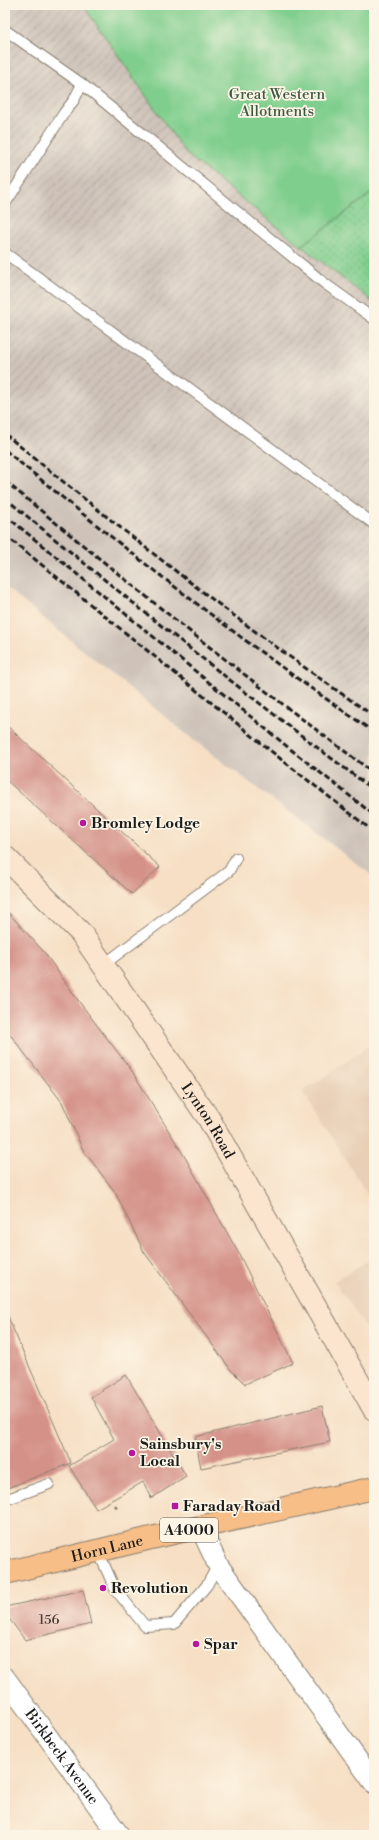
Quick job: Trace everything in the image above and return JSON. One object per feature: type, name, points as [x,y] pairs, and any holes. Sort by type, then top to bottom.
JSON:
[{"type":"main road","name":"Horn Lane","points":[[6,1569],[98,1550],[374,1488]]},
{"type":"street","name":"Lynton Road","points":[[5,858],[81,933],[209,1119],[374,1409]]},
{"type":"street","points":[[200,1527],[218,1565],[374,1783]]},
{"type":"street","name":"Birkbeck Avenue","points":[[5,1678],[119,1835]]},
{"type":"lane","points":[[5,30],[82,84],[324,283],[374,319]]},
{"type":"lane","points":[[5,204],[74,100],[82,84]]},
{"type":"lane","points":[[5,254],[374,524]]},
{"type":"lane","points":[[103,965],[229,871],[236,858]]},
{"type":"lane","points":[[5,1500],[49,1484]]},
{"type":"lane","points":[[98,1550],[115,1589],[145,1626],[174,1624],[206,1585],[218,1565]]},
{"type":"path","points":[[150,1496],[152,1501]]},
{"type":"path","points":[[116,1505],[118,1509]]},
{"type":"shaded area","points":[[5,5],[83,5],[186,155],[374,303],[374,705],[333,677],[114,513],[5,423]]},
{"type":"shaded area","points":[[5,423],[114,513],[333,677],[374,705],[374,877],[190,737],[5,587]]},
{"type":"shaded area","points":[[374,1042],[374,1205],[303,1092]]},
{"type":"shaded area","points":[[374,1257],[374,1339],[334,1281]]},
{"type":"green space","name":"Great Western Allotments","points":[[83,5],[374,5],[374,191],[301,246],[186,154]]},
{"type":"green space","points":[[374,191],[374,303],[301,246]]},
{"type":"building","name":"Bromley Lodge","points":[[5,724],[160,867],[132,894],[5,779]]},
{"type":"building","points":[[5,909],[44,952],[80,1003],[132,1071],[186,1159],[239,1254],[293,1363],[245,1384],[231,1370],[144,1252],[115,1192],[83,1150],[62,1102],[5,1028]]},
{"type":"building","points":[[5,1310],[71,1463],[5,1489]]},
{"type":"building","name":"Sainsbury's Local","points":[[126,1375],[186,1476],[152,1498],[143,1482],[96,1509],[69,1466],[114,1439],[91,1397]]},
{"type":"building","points":[[322,1406],[330,1442],[201,1468],[195,1437]]},
{"type":"building","points":[[83,1590],[91,1624],[25,1640],[5,1613],[5,1607]]},
{"type":"railway","points":[[5,434],[186,579],[279,649],[374,716]]},
{"type":"railway","points":[[5,450],[186,596],[232,631],[374,732]]},
{"type":"railway","points":[[5,481],[188,630],[374,773]]},
{"type":"railway","points":[[5,498],[188,647],[374,790]]},
{"type":"railway","points":[[5,515],[289,748],[374,815]]},
{"type":"railway","points":[[5,535],[282,760],[374,832]]},
{"type":"place","name":"Bromley Lodge","points":[[83,823]]},
{"type":"place","name":"Sainsbury's Local","points":[[132,1453]]},
{"type":"place","name":"Faraday Road","points":[[175,1506]]},
{"type":"place","name":"Revolution","points":[[103,1588]]},
{"type":"place","name":"Spar","points":[[196,1644]]}]
